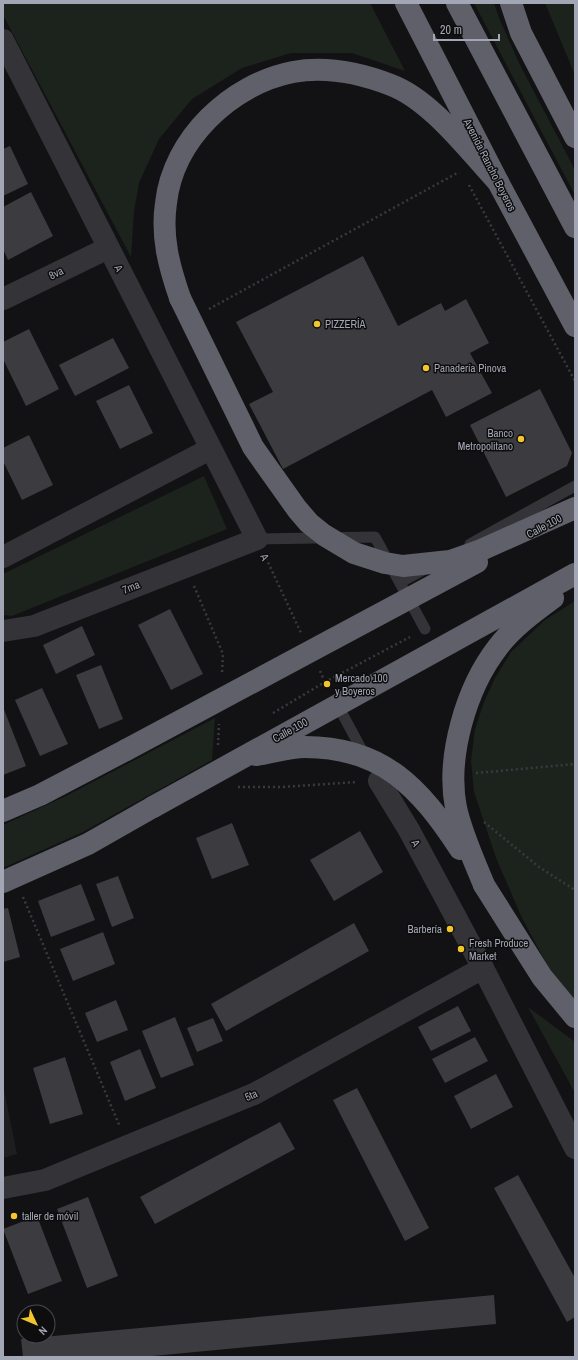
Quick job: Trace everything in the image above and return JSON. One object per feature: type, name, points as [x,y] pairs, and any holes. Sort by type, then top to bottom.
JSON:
[{"type":"highway","name":"Avenida Rancho Boyeros","points":[[406,3],[498,182],[575,326]]},
{"type":"highway","points":[[457,3],[575,227]]},
{"type":"highway","points":[[511,3],[521,33],[575,137]]},
{"type":"highway","points":[[498,182],[429,109],[405,92],[391,85],[365,76],[330,70],[292,72],[263,82],[224,105],[210,117],[187,142],[177,162],[166,201],[164,238],[170,268],[180,298],[253,447],[297,509],[309,523],[324,535],[354,553],[385,563],[403,566],[450,561],[481,550],[575,509]]},
{"type":"highway","name":"Calle 100","points":[[3,812],[40,795],[126,750],[575,509]]},
{"type":"highway","name":"Calle 100","points":[[12,887],[240,758],[575,574]]},
{"type":"highway","points":[[484,885],[462,832],[456,808],[453,782],[456,749],[466,709],[475,683],[498,646],[534,612],[575,582]]},
{"type":"highway","points":[[240,758],[303,747],[330,748],[356,754],[388,767],[428,804],[444,824],[542,977],[575,1017]]},
{"type":"street","name":"A","points":[[5,47],[257,539]]},
{"type":"street","name":"8va","points":[[3,299],[108,248]]},
{"type":"street","points":[[3,557],[210,449]]},
{"type":"street","name":"7ma","points":[[3,631],[34,626],[184,566],[257,539]]},
{"type":"street","name":"A","points":[[379,781],[402,818],[483,968],[575,1148]]},
{"type":"street","name":"5ta","points":[[3,1188],[45,1180],[254,1094],[483,968]]},
{"type":"lane","points":[[425,629],[401,582],[575,486]]},
{"type":"lane","name":"A","points":[[257,539],[375,537],[401,582]]},
{"type":"lane","name":"A","points":[[343,715],[379,781]]},
{"type":"path","points":[[203,312],[462,171]]},
{"type":"path","points":[[465,178],[575,381]]},
{"type":"path","name":"A","points":[[257,539],[304,639]]},
{"type":"path","points":[[184,566],[223,654],[222,677]]},
{"type":"path","points":[[271,714],[325,682],[425,629]]},
{"type":"path","points":[[318,668],[343,715]]},
{"type":"path","points":[[220,716],[218,747],[225,743]]},
{"type":"path","points":[[230,787],[282,787],[379,781]]},
{"type":"path","points":[[483,822],[538,867],[575,890]]},
{"type":"path","points":[[12,887],[128,1146]]},
{"type":"shaded area","points":[[3,3],[370,3],[405,71],[352,53],[291,53],[242,68],[192,99],[159,139],[139,183],[134,211],[131,257],[3,15]]},
{"type":"shaded area","points":[[474,3],[494,3],[520,65],[575,170],[575,195]]},
{"type":"shaded area","points":[[545,3],[575,3],[575,75]]},
{"type":"shaded area","points":[[204,476],[227,529],[12,616],[3,615],[3,574]]},
{"type":"shaded area","points":[[575,601],[575,1000],[550,970],[522,918],[496,858],[474,792],[471,761],[475,729],[484,702],[495,678],[511,652],[545,620]]},
{"type":"shaded area","points":[[215,718],[212,760],[83,832],[3,868],[3,825],[66,796]]},
{"type":"shaded area","points":[[528,1007],[575,1042],[575,1093]]},
{"type":"shaded area","points":[[3,1085],[17,1154],[3,1158]]},
{"type":"building","points":[[10,146],[28,184],[3,196],[3,149]]},
{"type":"building","points":[[31,192],[53,236],[8,260],[3,249],[3,207]]},
{"type":"building","points":[[363,256],[398,326],[441,303],[445,311],[466,299],[489,343],[470,353],[492,393],[446,417],[432,390],[283,469],[249,404],[273,392],[236,322]]},
{"type":"building","points":[[29,329],[59,389],[26,406],[3,359],[3,342]]},
{"type":"building","points":[[113,338],[129,368],[75,396],[59,365]]},
{"type":"building","points":[[129,385],[153,433],[120,449],[96,401]]},
{"type":"building","name":"Banco Metropolitano","points":[[540,389],[572,453],[567,466],[506,497],[470,425]]},
{"type":"building","points":[[29,435],[53,485],[22,500],[3,461],[3,448]]},
{"type":"building","points":[[170,609],[203,674],[171,690],[138,625]]},
{"type":"building","points":[[82,626],[95,655],[56,674],[43,645]]},
{"type":"building","points":[[101,665],[123,719],[99,729],[76,675]]},
{"type":"building","points":[[42,688],[68,744],[40,756],[15,700]]},
{"type":"building","points":[[3,707],[26,766],[3,775]]},
{"type":"building","points":[[232,823],[249,865],[212,879],[196,838]]},
{"type":"building","points":[[360,831],[383,872],[334,901],[310,860]]},
{"type":"building","points":[[118,876],[134,918],[112,927],[96,884]]},
{"type":"building","points":[[81,884],[95,920],[51,937],[38,901]]},
{"type":"building","points":[[8,908],[20,957],[3,962],[3,909]]},
{"type":"building","points":[[354,923],[369,951],[226,1031],[211,1004]]},
{"type":"building","points":[[103,932],[115,964],[73,981],[60,949]]},
{"type":"building","points":[[116,1000],[128,1030],[97,1042],[85,1013]]},
{"type":"building","points":[[458,1006],[471,1031],[431,1051],[418,1027]]},
{"type":"building","points":[[175,1017],[194,1065],[161,1078],[142,1031]]},
{"type":"building","points":[[213,1018],[223,1041],[197,1052],[187,1028]]},
{"type":"building","points":[[475,1037],[488,1061],[445,1083],[432,1059]]},
{"type":"building","points":[[140,1049],[156,1088],[125,1101],[110,1062]]},
{"type":"building","points":[[65,1057],[83,1114],[50,1124],[33,1068]]},
{"type":"building","points":[[496,1074],[513,1107],[471,1129],[454,1096]]},
{"type":"building","points":[[357,1088],[429,1228],[405,1241],[333,1100]]},
{"type":"building","points":[[280,1122],[295,1149],[155,1224],[140,1197]]},
{"type":"building","points":[[518,1175],[575,1278],[575,1317],[567,1322],[494,1188]]},
{"type":"building","points":[[88,1197],[118,1276],[87,1288],[57,1209]]},
{"type":"building","points":[[37,1216],[62,1281],[28,1294],[3,1229]]},
{"type":"building","points":[[494,1295],[496,1324],[142,1357],[23,1357],[22,1344],[56,1344],[56,1336]]},
{"type":"place","name":"PIZZERÍA","points":[[317,324]]},
{"type":"place","name":"Panadería Pinova","points":[[426,368]]},
{"type":"place","name":"Banco Metropolitano","points":[[521,439]]},
{"type":"place","name":"Mercado 100 y Boyeros","points":[[327,684]]},
{"type":"place","name":"Barbería","points":[[450,929]]},
{"type":"place","name":"Fresh Produce Market","points":[[461,949]]},
{"type":"place","name":"taller de móvil","points":[[14,1216]]}]
